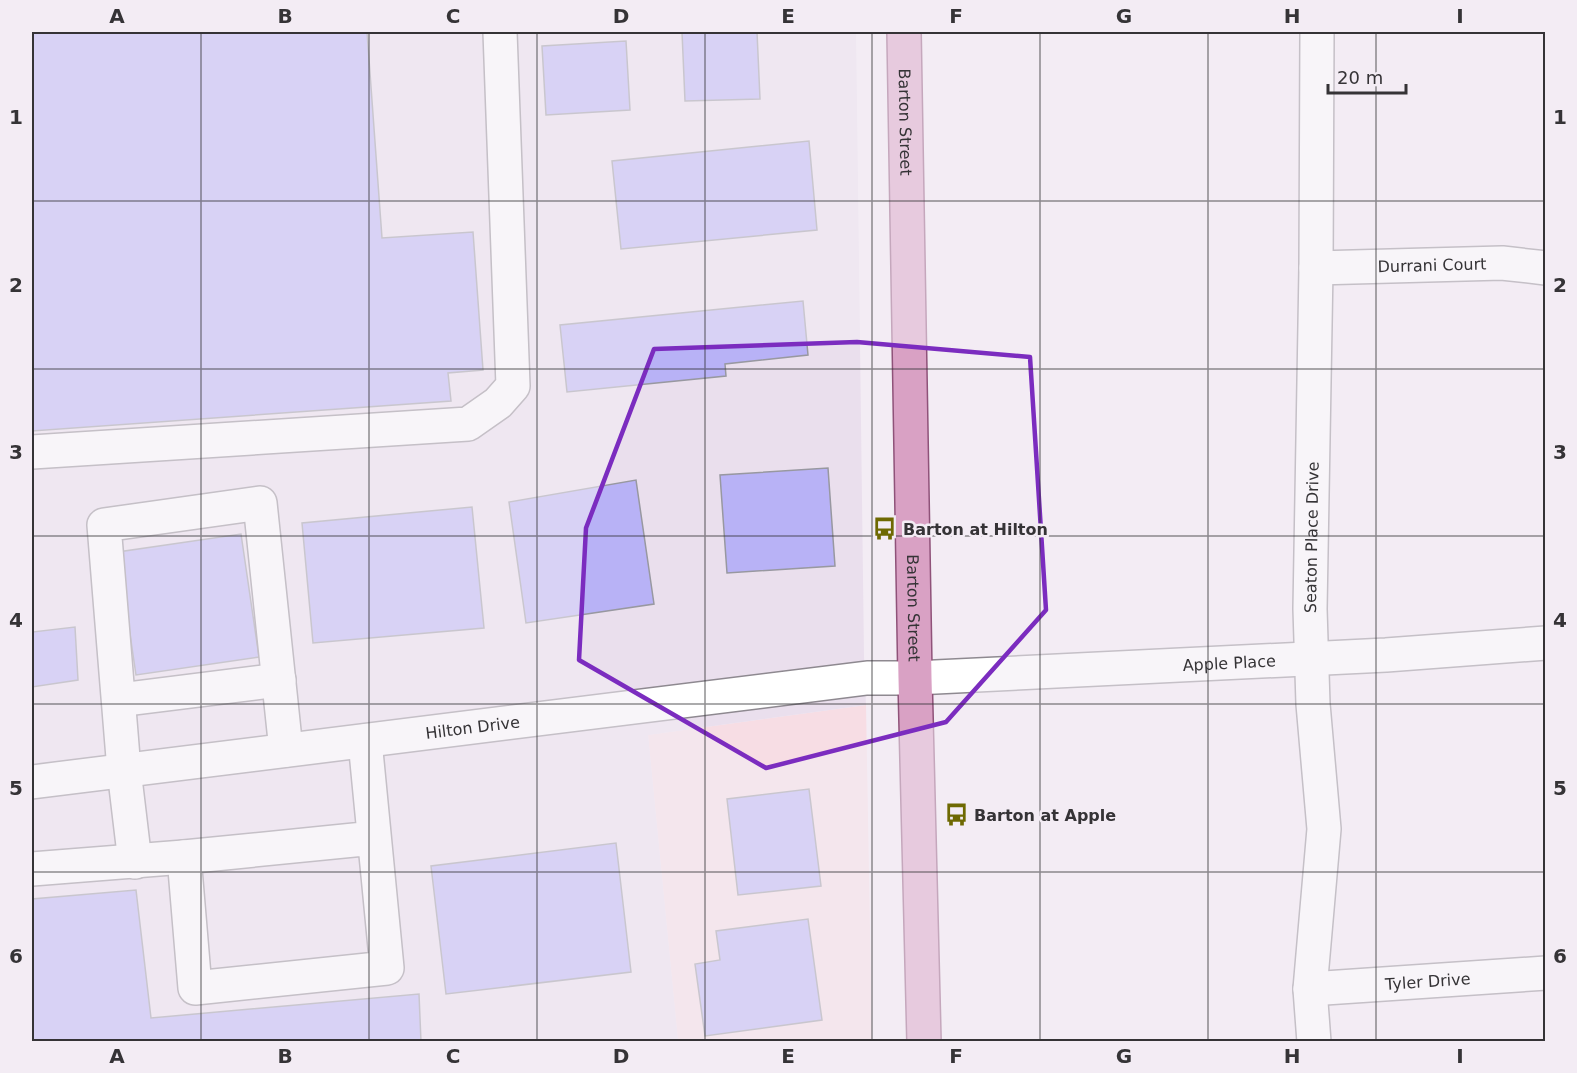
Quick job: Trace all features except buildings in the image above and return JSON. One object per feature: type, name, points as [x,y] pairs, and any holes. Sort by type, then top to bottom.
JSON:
[{"type":"main road","name":"Barton Street","points":[[904,32],[915,678],[924,1041]]},
{"type":"street","points":[[32,452],[468,424],[498,403],[513,386],[500,32]]},
{"type":"street","name":"Seaton Place Drive","points":[[1314,1041],[1311,988],[1324,829],[1313,704],[1310,609],[1316,268],[1317,32]]},
{"type":"street","name":"Durrani Court","points":[[1316,268],[1502,263],[1545,268]]},
{"type":"street","points":[[135,862],[124,770],[104,525],[260,503],[286,750]]},
{"type":"street","name":"Apple Place","points":[[915,678],[1312,658],[1545,643]]},
{"type":"street","name":"Hilton Drive","points":[[32,782],[867,678],[915,678]]},
{"type":"street","points":[[119,700],[279,680]]},
{"type":"street","points":[[184,857],[195,988],[387,969],[365,741]]},
{"type":"street","points":[[32,869],[135,862],[374,838]]},
{"type":"street","name":"Tyler Drive","points":[[1311,988],[1545,974]]},
{"type":"highlighted area","points":[[857,342],[1030,357],[1046,610],[946,722],[766,768],[579,660],[586,528],[654,349]]},
{"type":"shaded area","points":[[32,32],[856,32],[866,705],[648,735],[678,1041],[32,1041]]},
{"type":"shaded area","points":[[866,705],[872,1041],[678,1041],[648,735]]},
{"type":"place","name":"Barton at Hilton","points":[[885,529]]},
{"type":"place","name":"Barton at Apple","points":[[956,815]]}]
